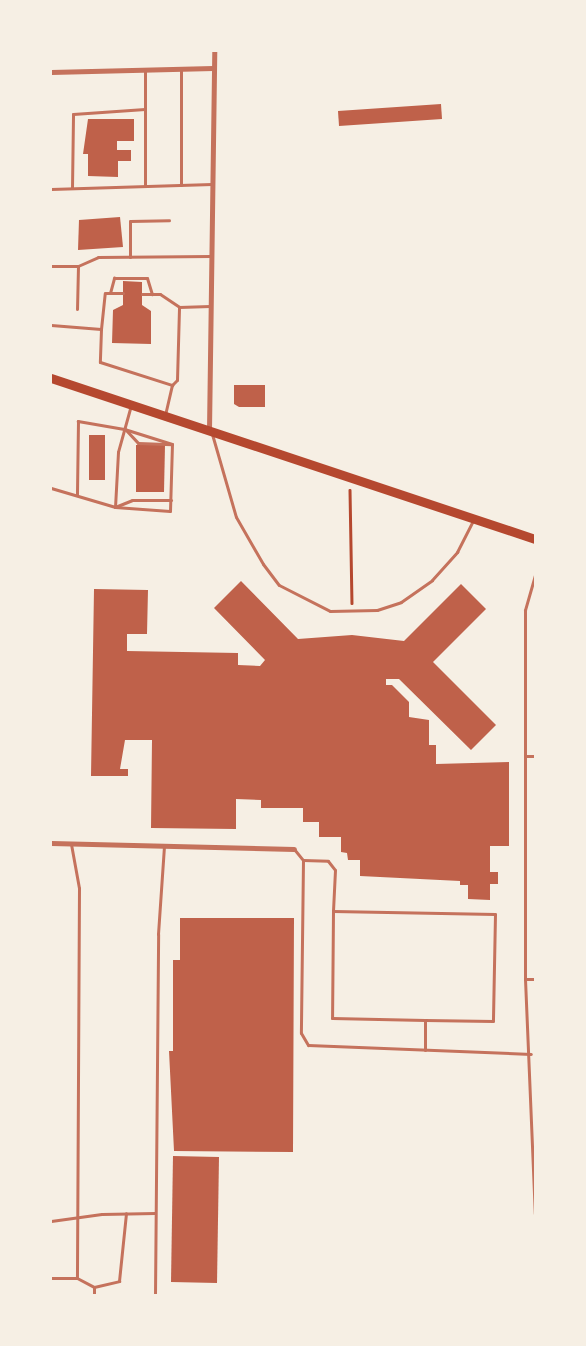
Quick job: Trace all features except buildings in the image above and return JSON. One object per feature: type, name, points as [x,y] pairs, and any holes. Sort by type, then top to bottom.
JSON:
[{"type":"main road","points":[[51,378],[535,539]]},
{"type":"street","points":[[209,430],[214,51]]},
{"type":"street","points":[[51,72],[214,68]]},
{"type":"street","points":[[51,843],[294,849]]},
{"type":"lane","points":[[181,69],[181,185]]},
{"type":"lane","points":[[145,186],[146,70]]},
{"type":"lane","points":[[72,188],[73,114],[78,110],[145,109]]},
{"type":"lane","points":[[51,189],[212,184]]},
{"type":"lane","points":[[130,257],[130,221],[169,220]]},
{"type":"lane","points":[[51,266],[78,266],[88,258],[210,256]]},
{"type":"lane","points":[[77,309],[78,266]]},
{"type":"lane","points":[[110,293],[114,278],[147,278],[152,294]]},
{"type":"lane","points":[[123,294],[106,293],[101,329],[100,362],[172,385]]},
{"type":"lane","points":[[142,294],[160,294],[179,306],[210,306]]},
{"type":"lane","points":[[166,415],[172,385],[177,380],[179,306]]},
{"type":"lane","points":[[51,325],[101,329]]},
{"type":"lane","points":[[115,507],[118,452],[131,404]]},
{"type":"lane","points":[[77,495],[78,421],[124,429],[172,444]]},
{"type":"lane","points":[[124,429],[138,443],[172,444]]},
{"type":"lane","points":[[209,430],[219,446],[220,469],[236,517],[279,585],[330,611],[352,613],[401,602],[432,580],[457,552],[474,518]]},
{"type":"lane","points":[[51,488],[115,507],[170,511],[172,444]]},
{"type":"lane","points":[[115,507],[132,500],[171,500]]},
{"type":"lane","points":[[535,575],[525,610],[525,979],[534,1105],[535,1214]]},
{"type":"lane","points":[[525,756],[535,756]]},
{"type":"lane","points":[[71,844],[80,888],[77,1278]]},
{"type":"lane","points":[[155,1295],[158,934],[164,846]]},
{"type":"lane","points":[[294,849],[303,860],[301,1033],[308,1045],[531,1054]]},
{"type":"lane","points":[[303,860],[328,861],[335,870],[333,911],[332,1018],[493,1021],[495,914],[333,911]]},
{"type":"lane","points":[[525,979],[535,979]]},
{"type":"lane","points":[[425,1020],[425,1050]]},
{"type":"lane","points":[[51,1221],[156,1213]]},
{"type":"lane","points":[[51,1278],[77,1278],[94,1286],[118,1281],[126,1214]]},
{"type":"lane","points":[[94,1286],[94,1295]]},
{"type":"path","points":[[350,490],[352,613]]}]
